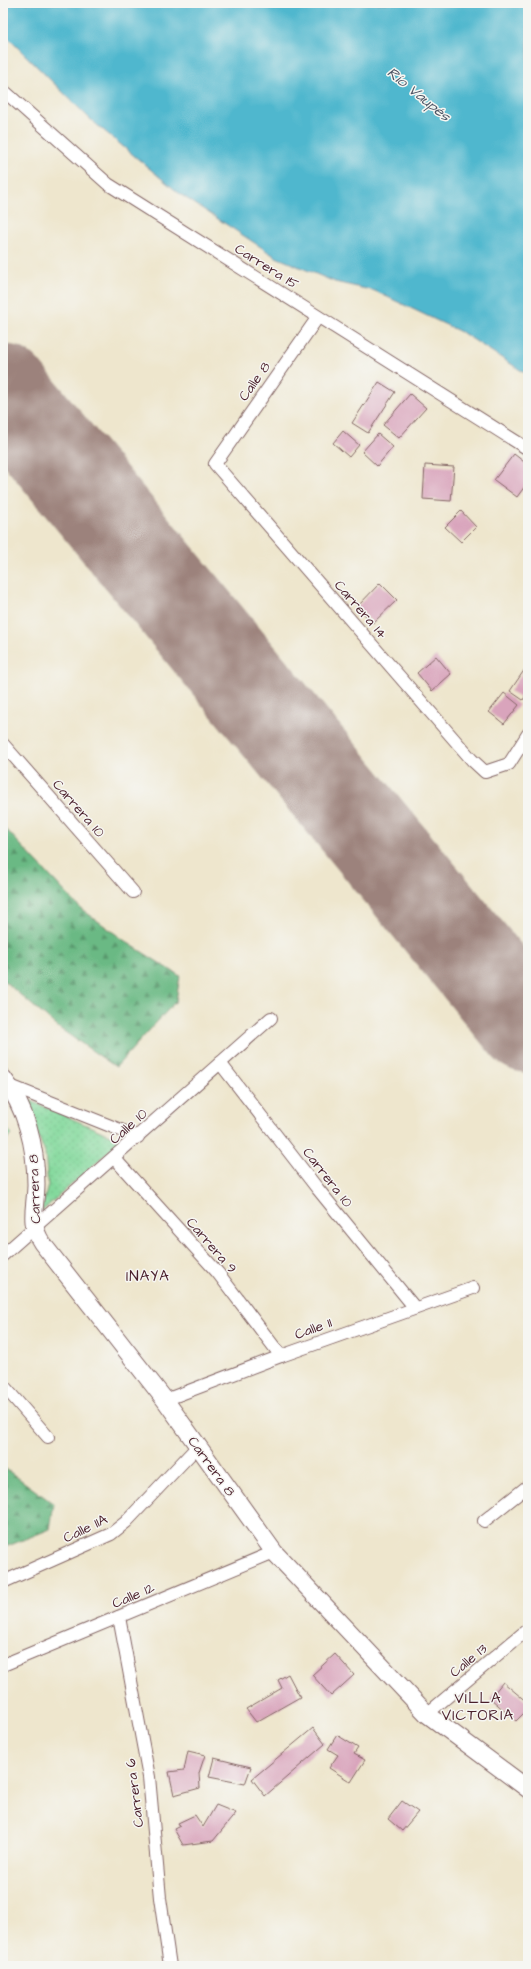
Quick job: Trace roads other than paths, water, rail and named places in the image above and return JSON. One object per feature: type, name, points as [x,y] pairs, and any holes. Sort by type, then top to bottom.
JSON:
[{"type":"street","name":"Carrera 15","points":[[3,90],[108,184],[528,449]]},
{"type":"street","name":"Calle 8","points":[[215,464],[318,316]]},
{"type":"street","name":"Carrera 14","points":[[215,464],[467,754],[486,772],[509,764],[528,734]]},
{"type":"street","name":"Carrera 10","points":[[3,744],[133,892]]},
{"type":"street","name":"Calle 10","points":[[3,1255],[271,1018]]},
{"type":"street","name":"Carrera 10","points":[[220,1063],[317,1188],[415,1308]]},
{"type":"street","points":[[6,1081],[138,1137]]},
{"type":"street","name":"Carrera 8","points":[[6,1081],[19,1103],[34,1151],[36,1185],[34,1228],[42,1243],[165,1400],[274,1552],[427,1714],[528,1789]]},
{"type":"street","name":"Carrera 9","points":[[114,1158],[218,1273],[281,1356]]},
{"type":"street","name":"Calle 11","points":[[165,1400],[281,1356],[473,1288]]},
{"type":"street","points":[[3,1385],[48,1437]]},
{"type":"street","name":"Calle 11A","points":[[3,1582],[111,1534],[126,1522],[198,1446]]},
{"type":"street","points":[[484,1521],[528,1486]]},
{"type":"street","name":"Calle 12","points":[[3,1665],[274,1552]]},
{"type":"street","name":"Carrera 6","points":[[119,1617],[149,1777],[160,1898],[170,1966]]},
{"type":"street","name":"Calle 13","points":[[427,1714],[528,1629]]},
{"type":"water","name":"Río Vaupés","points":[[3,3],[528,3],[528,375],[463,333],[375,291],[335,282],[276,257],[180,194],[90,119],[3,33]]},
{"type":"district","name":"INAYA","points":[[148,1276]]},
{"type":"district","name":"VILLA VICTORIA","points":[[478,1706]]}]
